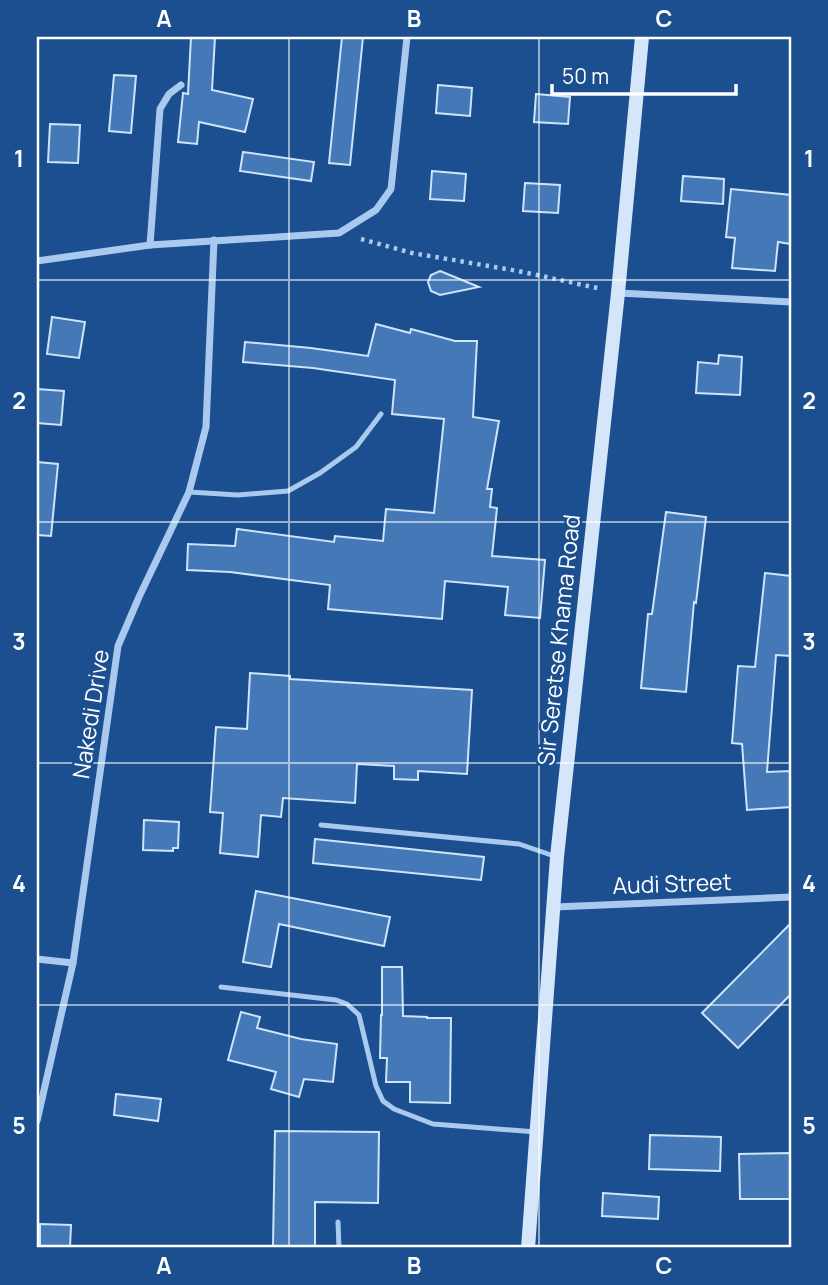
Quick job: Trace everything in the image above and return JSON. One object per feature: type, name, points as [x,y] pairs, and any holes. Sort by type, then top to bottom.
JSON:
[{"type":"main road","name":"Sir Seretse Khama Road","points":[[528,1248],[557,857],[618,293],[642,37]]},
{"type":"street","points":[[37,261],[150,245],[340,233],[376,210],[391,189],[407,37]]},
{"type":"street","points":[[150,245],[160,109],[169,94],[181,85]]},
{"type":"street","name":"Nakedi Drive","points":[[37,1121],[73,962],[118,646],[188,492],[206,427],[214,240]]},
{"type":"street","points":[[618,293],[791,302]]},
{"type":"street","name":"Audi Street","points":[[555,906],[791,897]]},
{"type":"street","points":[[37,958],[73,962]]},
{"type":"lane","points":[[188,492],[238,495],[288,491],[320,473],[356,447],[381,414]]},
{"type":"lane","points":[[321,825],[519,844],[557,857]]},
{"type":"lane","points":[[221,987],[336,1000],[347,1004],[359,1015],[376,1087],[383,1101],[394,1109],[433,1124],[536,1132]]},
{"type":"lane","points":[[338,1222],[339,1248]]},
{"type":"path","points":[[340,233],[412,253],[519,271],[618,293]]},
{"type":"building","points":[[191,37],[215,37],[212,90],[253,99],[245,132],[199,122],[197,144],[178,142],[183,93],[188,94]]},
{"type":"building","points":[[342,37],[363,37],[350,165],[329,163]]},
{"type":"building","points":[[114,75],[136,76],[131,133],[109,131]]},
{"type":"building","points":[[438,85],[472,88],[470,116],[436,113]]},
{"type":"building","points":[[536,94],[570,97],[568,124],[534,122]]},
{"type":"building","points":[[50,124],[80,125],[78,163],[48,162]]},
{"type":"building","points":[[243,152],[314,162],[311,181],[240,171]]},
{"type":"building","points":[[432,171],[466,174],[464,201],[430,199]]},
{"type":"building","points":[[683,176],[724,179],[723,204],[681,201]]},
{"type":"building","points":[[525,183],[560,185],[558,213],[523,211]]},
{"type":"building","points":[[731,189],[791,195],[791,244],[778,242],[775,271],[732,268],[735,238],[726,237]]},
{"type":"building","points":[[440,271],[479,287],[440,295],[431,291],[428,282],[431,275]]},
{"type":"building","points":[[52,317],[85,322],[79,358],[47,354]]},
{"type":"building","points":[[376,324],[410,333],[411,329],[455,341],[477,341],[473,417],[499,421],[487,489],[492,489],[490,507],[497,508],[492,556],[545,560],[540,618],[505,615],[508,587],[445,581],[442,619],[328,609],[330,585],[230,572],[187,570],[188,544],[235,546],[237,529],[334,542],[335,536],[383,541],[386,509],[434,513],[444,419],[392,414],[395,380],[313,368],[243,362],[245,342],[368,356]]},
{"type":"building","points":[[719,355],[742,357],[740,395],[696,393],[698,362],[718,364]]},
{"type":"building","points":[[37,389],[64,391],[61,425],[37,423]]},
{"type":"building","points":[[37,462],[58,464],[51,536],[37,535]]},
{"type":"building","points":[[666,512],[706,517],[696,603],[694,602],[686,692],[641,688],[648,614],[652,614]]},
{"type":"building","points":[[765,573],[791,576],[791,656],[776,655],[767,772],[791,771],[791,807],[747,810],[742,744],[732,743],[738,666],[755,667]]},
{"type":"building","points":[[250,673],[290,676],[290,679],[472,690],[467,774],[418,771],[418,780],[394,779],[394,766],[357,764],[355,803],[283,798],[281,817],[261,815],[258,857],[220,853],[223,813],[210,812],[216,727],[247,729]]},
{"type":"building","points":[[144,820],[179,822],[178,848],[173,848],[173,851],[143,850]]},
{"type":"building","points":[[315,839],[484,857],[481,880],[313,863]]},
{"type":"building","points":[[256,891],[390,917],[384,946],[279,924],[271,967],[243,962]]},
{"type":"building","points":[[791,923],[791,994],[738,1048],[702,1013]]},
{"type":"building","points":[[382,967],[402,967],[403,1016],[451,1018],[450,1103],[410,1102],[410,1082],[386,1082],[387,1058],[380,1058]]},
{"type":"building","points":[[241,1012],[260,1017],[257,1028],[301,1039],[337,1044],[333,1082],[304,1079],[299,1097],[271,1089],[276,1072],[228,1060]]},
{"type":"building","points":[[116,1094],[161,1099],[158,1121],[114,1115]]},
{"type":"building","points":[[275,1131],[379,1132],[378,1203],[315,1202],[315,1247],[273,1246]]},
{"type":"building","points":[[650,1135],[721,1137],[720,1171],[649,1169]]},
{"type":"building","points":[[791,1153],[791,1199],[740,1199],[739,1154]]},
{"type":"building","points":[[603,1193],[659,1197],[658,1219],[602,1216]]},
{"type":"building","points":[[40,1224],[71,1225],[70,1248],[40,1248]]}]
